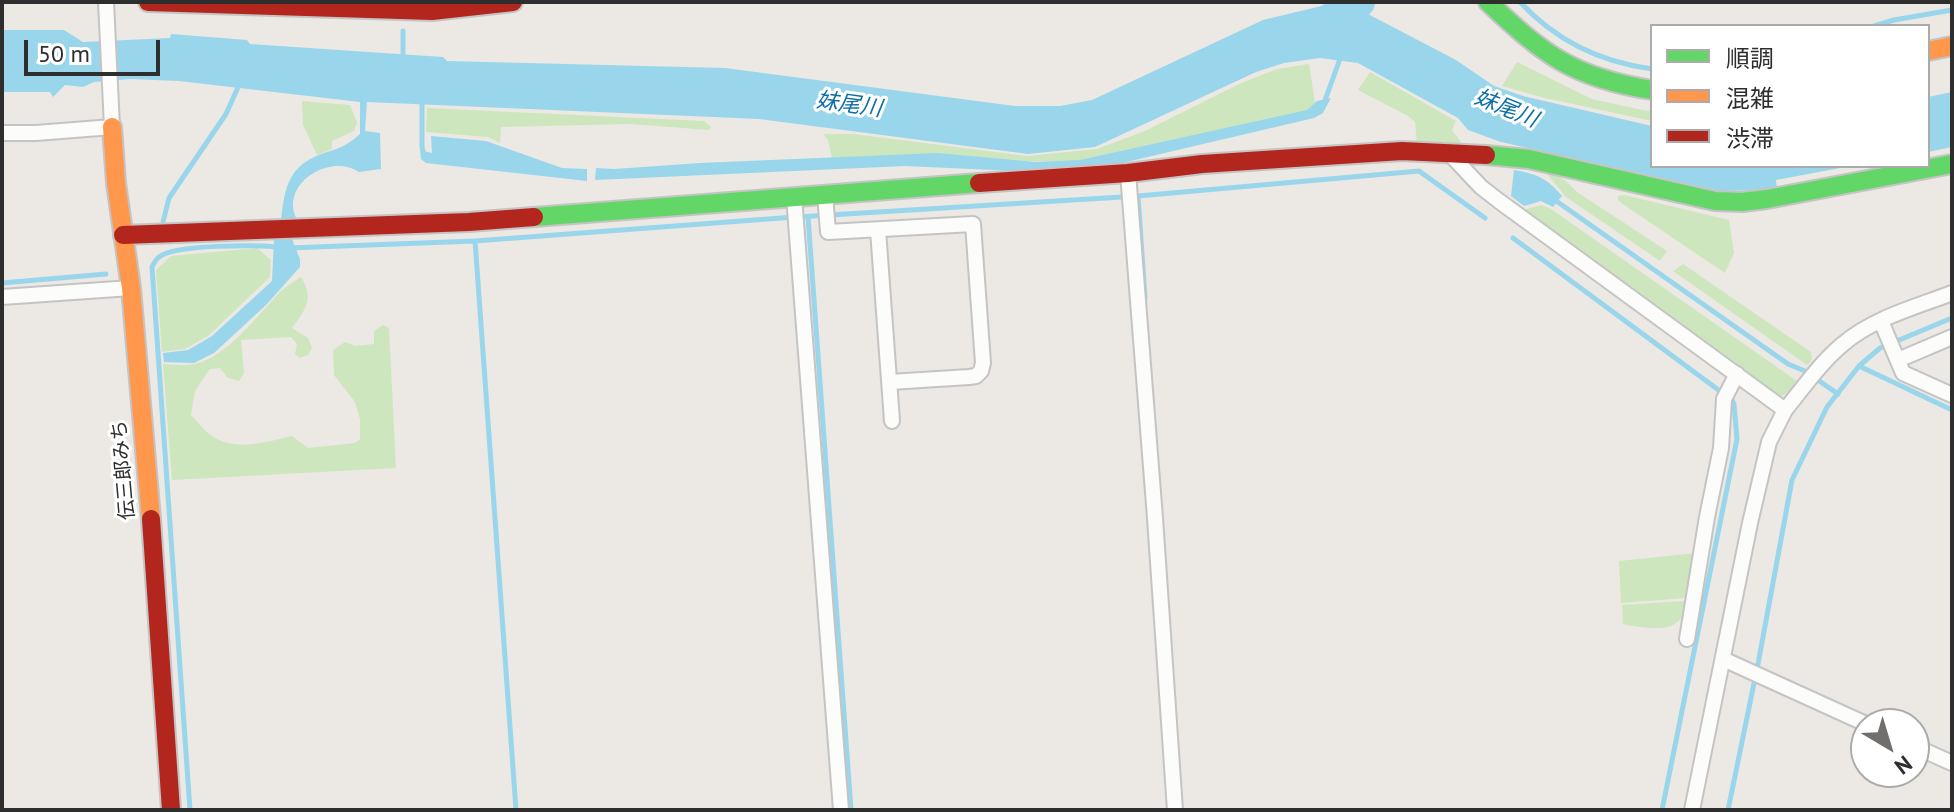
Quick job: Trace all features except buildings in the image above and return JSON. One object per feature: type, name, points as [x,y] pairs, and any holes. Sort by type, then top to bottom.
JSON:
[{"type":"street","points":[[2,133],[112,127],[106,2]]},
{"type":"street","points":[[148,2],[432,11],[513,2]]},
{"type":"street","points":[[1488,2],[1517,30],[1550,55],[1587,75],[1650,90]]},
{"type":"street","points":[[1930,51],[1952,46]]},
{"type":"street","name":"伝三郎みち","points":[[112,127],[116,183],[131,288],[154,555],[171,810]]},
{"type":"street","points":[[123,235],[827,208],[1129,188],[1202,164],[1402,151],[1529,159],[1715,201],[1742,202],[1811,192],[1952,164]]},
{"type":"street","points":[[1448,152],[1481,187],[1785,410]]},
{"type":"street","points":[[1129,188],[1175,810]]},
{"type":"street","points":[[827,208],[828,232],[973,224],[983,363],[981,371],[969,377],[890,382]]},
{"type":"street","points":[[795,210],[841,810]]},
{"type":"street","points":[[878,230],[892,421]]},
{"type":"street","points":[[2,297],[131,288]]},
{"type":"street","points":[[1692,810],[1769,442],[1785,410],[1845,342],[1861,331],[1884,328],[1952,293]]},
{"type":"street","points":[[1884,328],[1903,373],[1952,395]]},
{"type":"street","points":[[1897,358],[1952,337]]},
{"type":"street","points":[[1687,639],[1721,448],[1726,394],[1737,374]]},
{"type":"street","points":[[1723,659],[1850,717]]},
{"type":"street","points":[[1930,753],[1952,763]]},
{"type":"green space","points":[[1517,62],[1592,99],[1650,112],[1650,121],[1545,98],[1502,86]]},
{"type":"green space","points":[[1309,64],[1316,109],[1073,162],[832,158],[828,140],[823,134],[853,134],[1027,156],[1097,149],[1145,131],[1239,84],[1277,69]]},
{"type":"green space","points":[[1370,72],[1456,121],[1452,130],[1461,142],[1458,147],[1417,144],[1415,122],[1358,90]]},
{"type":"green space","points":[[302,101],[350,105],[357,122],[354,131],[332,141],[332,149],[317,155],[303,125]]},
{"type":"green space","points":[[427,108],[704,121],[711,127],[709,130],[630,124],[501,127],[500,143],[488,137],[426,132]]},
{"type":"green space","points":[[1543,169],[1566,181],[1577,192],[1667,251],[1660,261],[1566,197]]},
{"type":"green space","points":[[1618,196],[1729,220],[1734,253],[1725,273],[1624,205]]},
{"type":"green space","points":[[1541,205],[1797,381],[1790,391],[1782,396],[1774,394],[1523,210]]},
{"type":"green space","points":[[257,248],[271,260],[270,277],[208,336],[185,349],[162,352],[156,270],[171,256]]},
{"type":"green space","points":[[1683,264],[1811,352],[1812,360],[1807,365],[1673,271]]},
{"type":"green space","points":[[301,277],[307,292],[307,304],[292,328],[308,338],[312,348],[308,355],[300,358],[295,354],[297,344],[291,337],[241,340],[244,373],[239,381],[228,378],[220,368],[210,369],[195,391],[191,415],[218,440],[239,445],[292,436],[308,448],[355,443],[360,439],[360,419],[355,402],[334,375],[333,350],[345,342],[355,346],[374,344],[374,331],[383,325],[389,328],[396,468],[172,480],[163,364],[195,364],[219,353],[282,290]]},
{"type":"green space","points":[[1696,553],[1689,596],[1621,603],[1619,561]]},
{"type":"green space","points":[[1684,601],[1684,616],[1668,627],[1623,624],[1622,605]]},
{"type":"water","name":"妹尾川","points":[[1338,2],[1366,13],[1456,60],[1494,86],[1523,96],[1650,126],[1650,168],[1840,168],[1776,180],[1777,190],[1720,191],[1501,142],[1468,130],[1458,118],[1358,63],[1320,58],[1284,63],[1256,72],[1095,147],[1028,154],[759,119],[367,102],[365,131],[380,133],[381,169],[359,172],[334,166],[309,176],[294,196],[293,208],[298,221],[281,220],[291,177],[304,163],[345,145],[360,134],[360,102],[179,81],[130,79],[94,82],[83,87],[65,85],[53,97],[50,92],[2,92],[2,30],[64,30],[83,42],[170,38],[171,34],[247,40],[250,44],[443,57],[447,61],[725,68],[1015,106],[1060,106],[1092,100],[1263,20]]},
{"type":"water","points":[[1952,92],[1952,147],[1930,152],[1930,97]]},
{"type":"water","points":[[1331,98],[1323,113],[1314,118],[1105,167],[1015,171],[905,166],[595,180],[596,168],[937,153],[1036,162],[1080,160],[1307,110],[1317,101]]},
{"type":"water","points":[[431,136],[486,141],[562,168],[587,169],[587,181],[426,163],[421,159],[420,150],[432,153]]},
{"type":"water","points":[[1514,170],[1541,178],[1562,196],[1553,207],[1541,201],[1524,206],[1511,196]]},
{"type":"water","points":[[292,239],[300,267],[266,305],[214,353],[194,363],[164,362],[163,353],[188,350],[212,336],[272,281],[274,240]]},
{"type":"waterway","points":[[1316,31],[1359,2]]},
{"type":"waterway","points":[[1520,2],[1548,28],[1580,48],[1614,61],[1650,69]]},
{"type":"waterway","points":[[1881,24],[1952,10]]},
{"type":"waterway","points":[[403,31],[403,58]]},
{"type":"waterway","points":[[1324,103],[1341,56]]},
{"type":"waterway","points":[[163,222],[169,198],[226,114],[239,85]]},
{"type":"waterway","points":[[422,101],[424,155]]},
{"type":"waterway","points":[[289,248],[475,241],[1138,196],[1419,171],[1485,218]]},
{"type":"waterway","points":[[1138,196],[1145,298]]},
{"type":"waterway","points":[[1552,198],[1788,364],[1805,371],[1838,394]]},
{"type":"waterway","points":[[808,217],[851,810]]},
{"type":"waterway","points":[[1513,238],[1734,404],[1737,439],[1662,810]]},
{"type":"waterway","points":[[475,241],[516,810]]},
{"type":"waterway","points":[[190,810],[152,267],[159,257],[181,250],[279,247]]},
{"type":"waterway","points":[[2,283],[106,274]]},
{"type":"waterway","points":[[1728,810],[1792,480],[1827,407],[1859,366],[1880,348],[1952,318]]},
{"type":"waterway","points":[[1859,366],[1952,410]]},
{"type":"traffic: fast","points":[[1488,2],[1526,36],[1562,61],[1601,79],[1650,90]]},
{"type":"traffic: fast","points":[[1486,155],[1529,159],[1715,201],[1742,202],[1952,164]]},
{"type":"traffic: fast","points":[[534,217],[979,183]]},
{"type":"traffic: slow","points":[[1930,51],[1952,46]]},
{"type":"traffic: slow","points":[[112,127],[116,183],[131,288],[151,519]]},
{"type":"traffic: jam","points":[[148,2],[432,11],[513,2]]},
{"type":"traffic: jam","points":[[979,183],[1402,151],[1486,155]]},
{"type":"traffic: jam","points":[[123,235],[534,217]]},
{"type":"traffic: jam","points":[[151,519],[171,810]]}]
